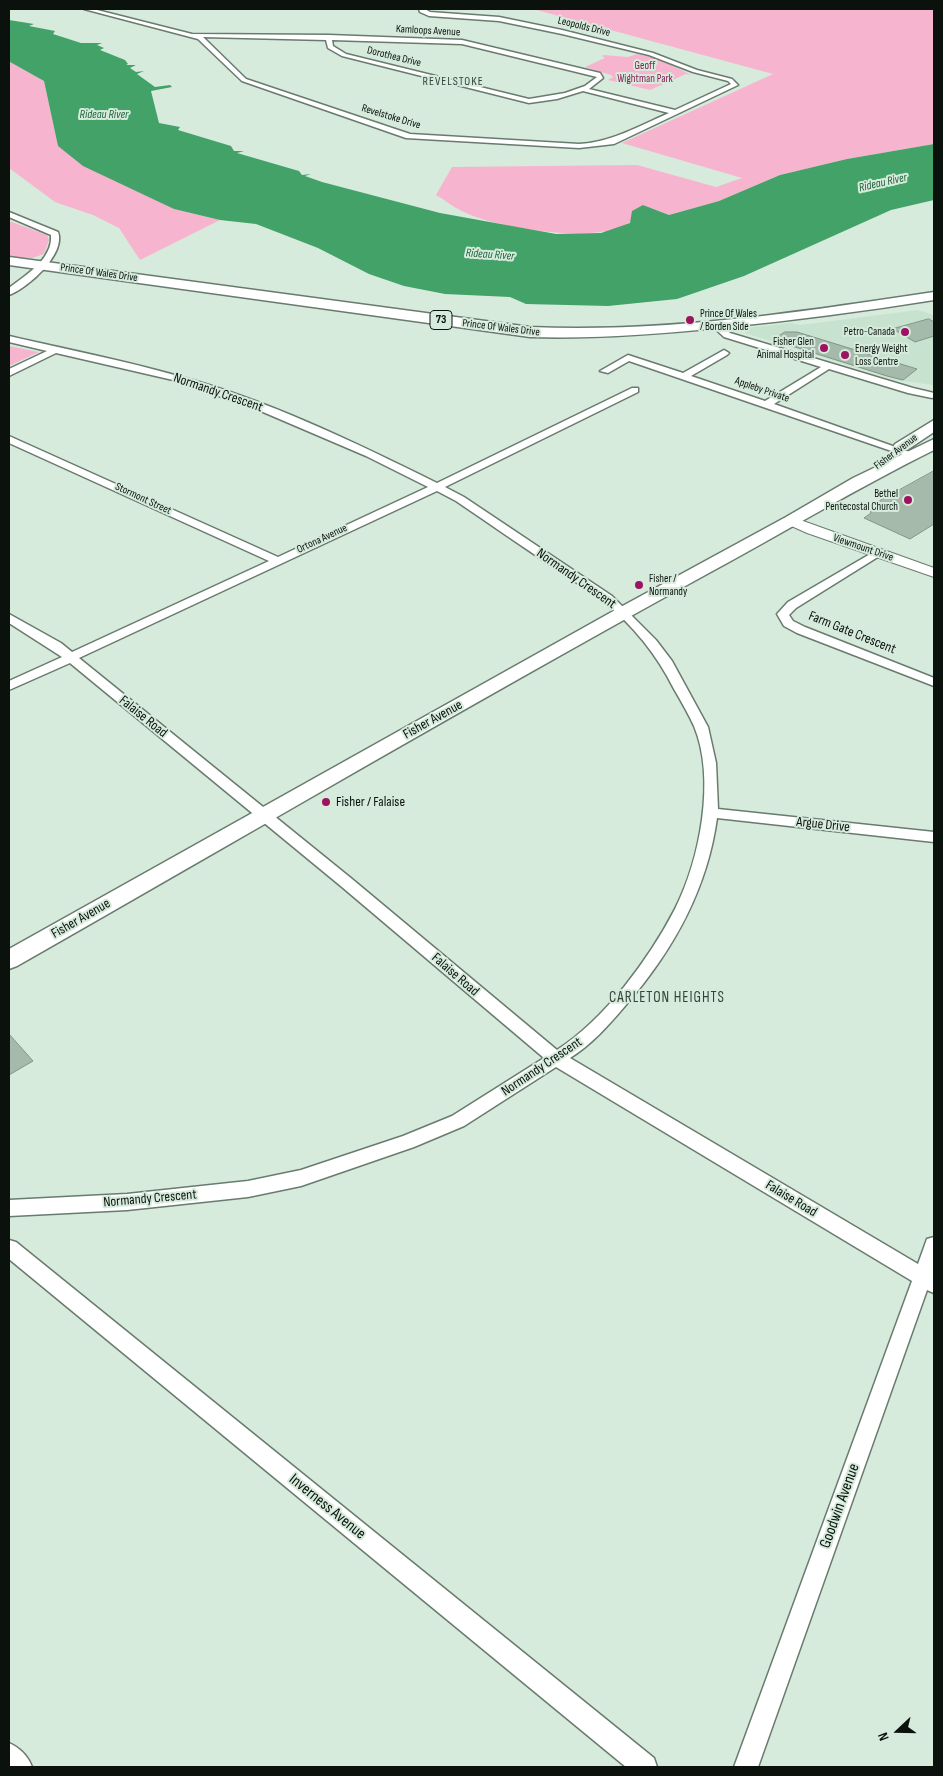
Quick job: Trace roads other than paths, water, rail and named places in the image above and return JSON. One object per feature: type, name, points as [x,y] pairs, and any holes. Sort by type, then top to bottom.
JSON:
[{"type":"main road","name":"Prince Of Wales Drive","points":[[9,261],[530,332],[603,334],[715,324],[934,296]]},
{"type":"main road","points":[[900,301],[934,303]]},
{"type":"main road","name":"Fisher Avenue","points":[[859,481],[898,449],[934,425]]},
{"type":"main road","name":"Fisher Avenue","points":[[9,960],[264,815],[792,521],[859,481],[934,444]]},
{"type":"street","name":"Revelstoke Drive","points":[[87,9],[189,35],[206,42],[244,80],[396,133],[424,139],[595,146],[611,142],[734,87]]},
{"type":"street","name":"Leopolds Drive","points":[[422,9],[422,11],[429,14],[512,21],[651,54],[695,71],[732,81],[734,87]]},
{"type":"street","name":"Kamloops Avenue","points":[[189,35],[462,42],[587,71],[598,74],[601,78],[581,89]]},
{"type":"street","name":"Dorothea Drive","points":[[329,38],[330,47],[344,55],[529,101],[544,101],[581,89]]},
{"type":"street","points":[[581,89],[675,112]]},
{"type":"street","points":[[9,292],[42,265],[55,246],[55,234],[10,216]]},
{"type":"street","points":[[715,324],[727,334],[911,391],[932,395]]},
{"type":"street","name":"Normandy Crescent","points":[[9,339],[176,378],[260,406],[370,454],[460,499],[608,599],[666,661],[701,727],[708,764],[711,813],[707,840],[692,888],[667,940],[633,986],[601,1023],[576,1046],[458,1121],[408,1142],[301,1178],[248,1190],[136,1201],[9,1208]]},
{"type":"street","points":[[9,373],[57,350]]},
{"type":"street","points":[[684,376],[724,353]]},
{"type":"street","name":"Appleby Private","points":[[605,371],[628,358],[913,455]]},
{"type":"street","points":[[766,405],[828,366]]},
{"type":"street","name":"Ortona Avenue","points":[[9,686],[435,487],[635,390]]},
{"type":"street","name":"Stormont Street","points":[[9,439],[276,560]]},
{"type":"street","name":"Viewmount Drive","points":[[792,521],[934,573]]},
{"type":"street","name":"Farm Gate Crescent","points":[[877,553],[792,605],[783,614],[788,622],[801,630],[934,682]]},
{"type":"street","name":"Falaise Road","points":[[9,618],[57,646],[347,883],[511,1023],[557,1059],[929,1280]]},
{"type":"street","name":"Argue Drive","points":[[711,813],[934,837]]},
{"type":"street","name":"Goodwin Avenue","points":[[746,1767],[929,1280],[934,1245]]},
{"type":"street","name":"Inverness Avenue","points":[[9,1248],[645,1767]]},
{"type":"street","points":[[9,1755],[20,1767]]},
{"type":"water","name":"Rideau River","points":[[9,20],[34,24],[29,26],[55,31],[53,34],[81,43],[102,43],[97,45],[104,48],[100,50],[125,60],[128,64],[126,65],[136,65],[130,68],[136,72],[144,71],[137,74],[155,87],[170,85],[172,87],[151,91],[159,123],[180,127],[178,130],[231,146],[234,151],[244,151],[237,153],[299,171],[302,175],[311,174],[305,176],[322,182],[440,213],[556,234],[601,233],[630,223],[632,211],[643,205],[669,215],[719,201],[780,175],[847,159],[934,144],[934,200],[891,210],[744,276],[677,299],[608,306],[526,304],[510,297],[445,294],[404,286],[369,274],[318,248],[256,224],[220,220],[174,209],[83,166],[58,146],[44,81],[10,62]]},
{"type":"place","name":"Prince Of Wales / Borden Side","points":[[690,320]]},
{"type":"place","name":"Petro-Canada","points":[[905,332]]},
{"type":"place","name":"Fisher Glen Animal Hospital","points":[[824,348]]},
{"type":"place","name":"Energy Weight Loss Centre","points":[[845,355]]},
{"type":"place","name":"Bethel Pentecostal Church","points":[[908,500]]},
{"type":"place","name":"Fisher / Normandy","points":[[639,585]]},
{"type":"place","name":"Fisher / Falaise","points":[[326,802]]},
{"type":"district","name":"REVELSTOKE","points":[[453,82]]},
{"type":"district","name":"CARLETON HEIGHTS","points":[[667,998]]},
{"type":"park label","name":"Geoff Wightman Park","points":[[645,72]]}]
